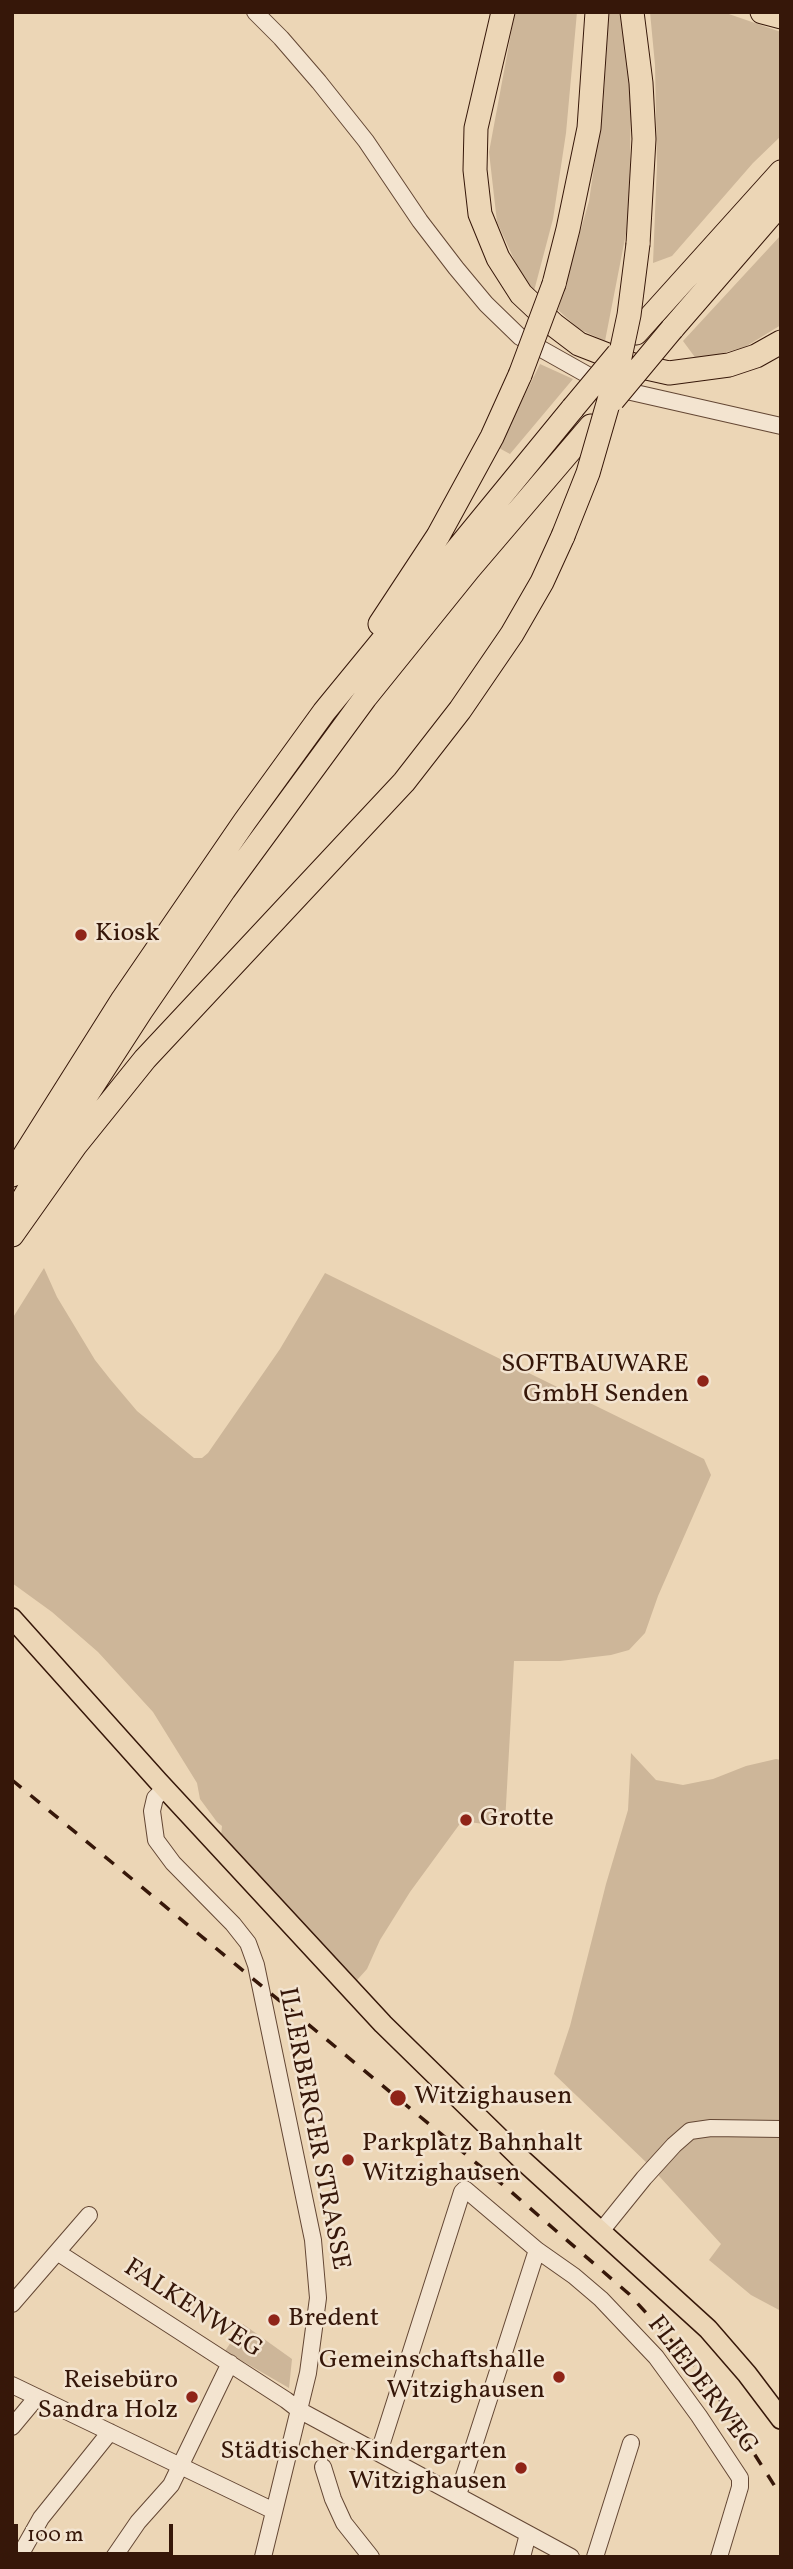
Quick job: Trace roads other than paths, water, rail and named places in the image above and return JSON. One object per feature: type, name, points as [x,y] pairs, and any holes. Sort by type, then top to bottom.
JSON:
[{"type":"highway","points":[[503,12],[476,128],[475,170],[480,214],[498,258],[521,294],[579,344],[606,357],[669,373],[729,365],[756,356],[781,342]]},
{"type":"highway","points":[[324,712],[329,695],[438,536],[492,437],[520,375],[554,284],[571,216],[589,128],[597,12]]},
{"type":"highway","points":[[12,1235],[75,1146],[145,1059],[412,772],[460,710],[512,634],[542,582],[587,473],[616,376],[629,315],[638,244],[644,139],[642,83],[632,12]]},
{"type":"highway","points":[[762,12],[781,17]]},
{"type":"highway","points":[[12,1175],[138,976],[324,712],[636,333],[781,172]]},
{"type":"highway","points":[[12,1218],[62,1133],[134,1022],[224,890],[365,698],[469,569],[781,203]]},
{"type":"main road","points":[[12,1618],[383,2024],[518,2156],[708,2329],[779,2414]]},
{"type":"street","points":[[254,12],[311,73],[366,141],[420,221],[456,268],[486,304],[520,337],[608,387],[781,426]]},
{"type":"street","name":"ILLERBERGER STRASSE","points":[[165,1788],[155,1798],[152,1811],[156,1840],[173,1863],[233,1924],[248,1943],[256,1965],[313,2240],[317,2276],[314,2332],[308,2373],[263,2557]]},
{"type":"street","points":[[602,2230],[666,2153],[690,2132],[711,2128],[781,2129]]},
{"type":"street","name":"FLIEDERWEG","points":[[379,2452],[465,2189],[600,2299],[656,2357],[733,2466],[740,2478],[740,2487],[719,2557]]},
{"type":"street","points":[[12,2304],[89,2215]]},
{"type":"street","points":[[458,2495],[537,2250]]},
{"type":"street","name":"FALKENWEG","points":[[57,2252],[299,2410],[571,2557]]},
{"type":"street","points":[[114,2557],[138,2522],[171,2485],[229,2363]]},
{"type":"street","points":[[12,2385],[274,2511]]},
{"type":"street","points":[[12,2427],[37,2397]]},
{"type":"street","points":[[19,2557],[41,2518],[110,2432]]},
{"type":"street","points":[[594,2557],[631,2443]]},
{"type":"street","points":[[323,2467],[344,2522],[371,2557]]},
{"type":"street","points":[[522,2557],[528,2534]]},
{"type":"railway","points":[[12,1780],[509,2190],[629,2294],[708,2381],[781,2496]]},
{"type":"place","name":"Kiosk","points":[[81,935]]},
{"type":"place","name":"SOFTBAUWARE GmbH Senden","points":[[703,1381]]},
{"type":"place","name":"Grotte","points":[[466,1820]]},
{"type":"place","name":"Witzighausen","points":[[398,2098]]},
{"type":"place","name":"Parkplatz Bahnhalt Witzighausen","points":[[348,2160]]},
{"type":"place","name":"Bredent","points":[[274,2320]]},
{"type":"place","name":"Gemeinschaftshalle Witzighausen","points":[[559,2377]]},
{"type":"place","name":"Reisebüro Sandra Holz","points":[[192,2397]]},
{"type":"place","name":"Städtischer Kindergarten Witzighausen","points":[[521,2468]]}]
